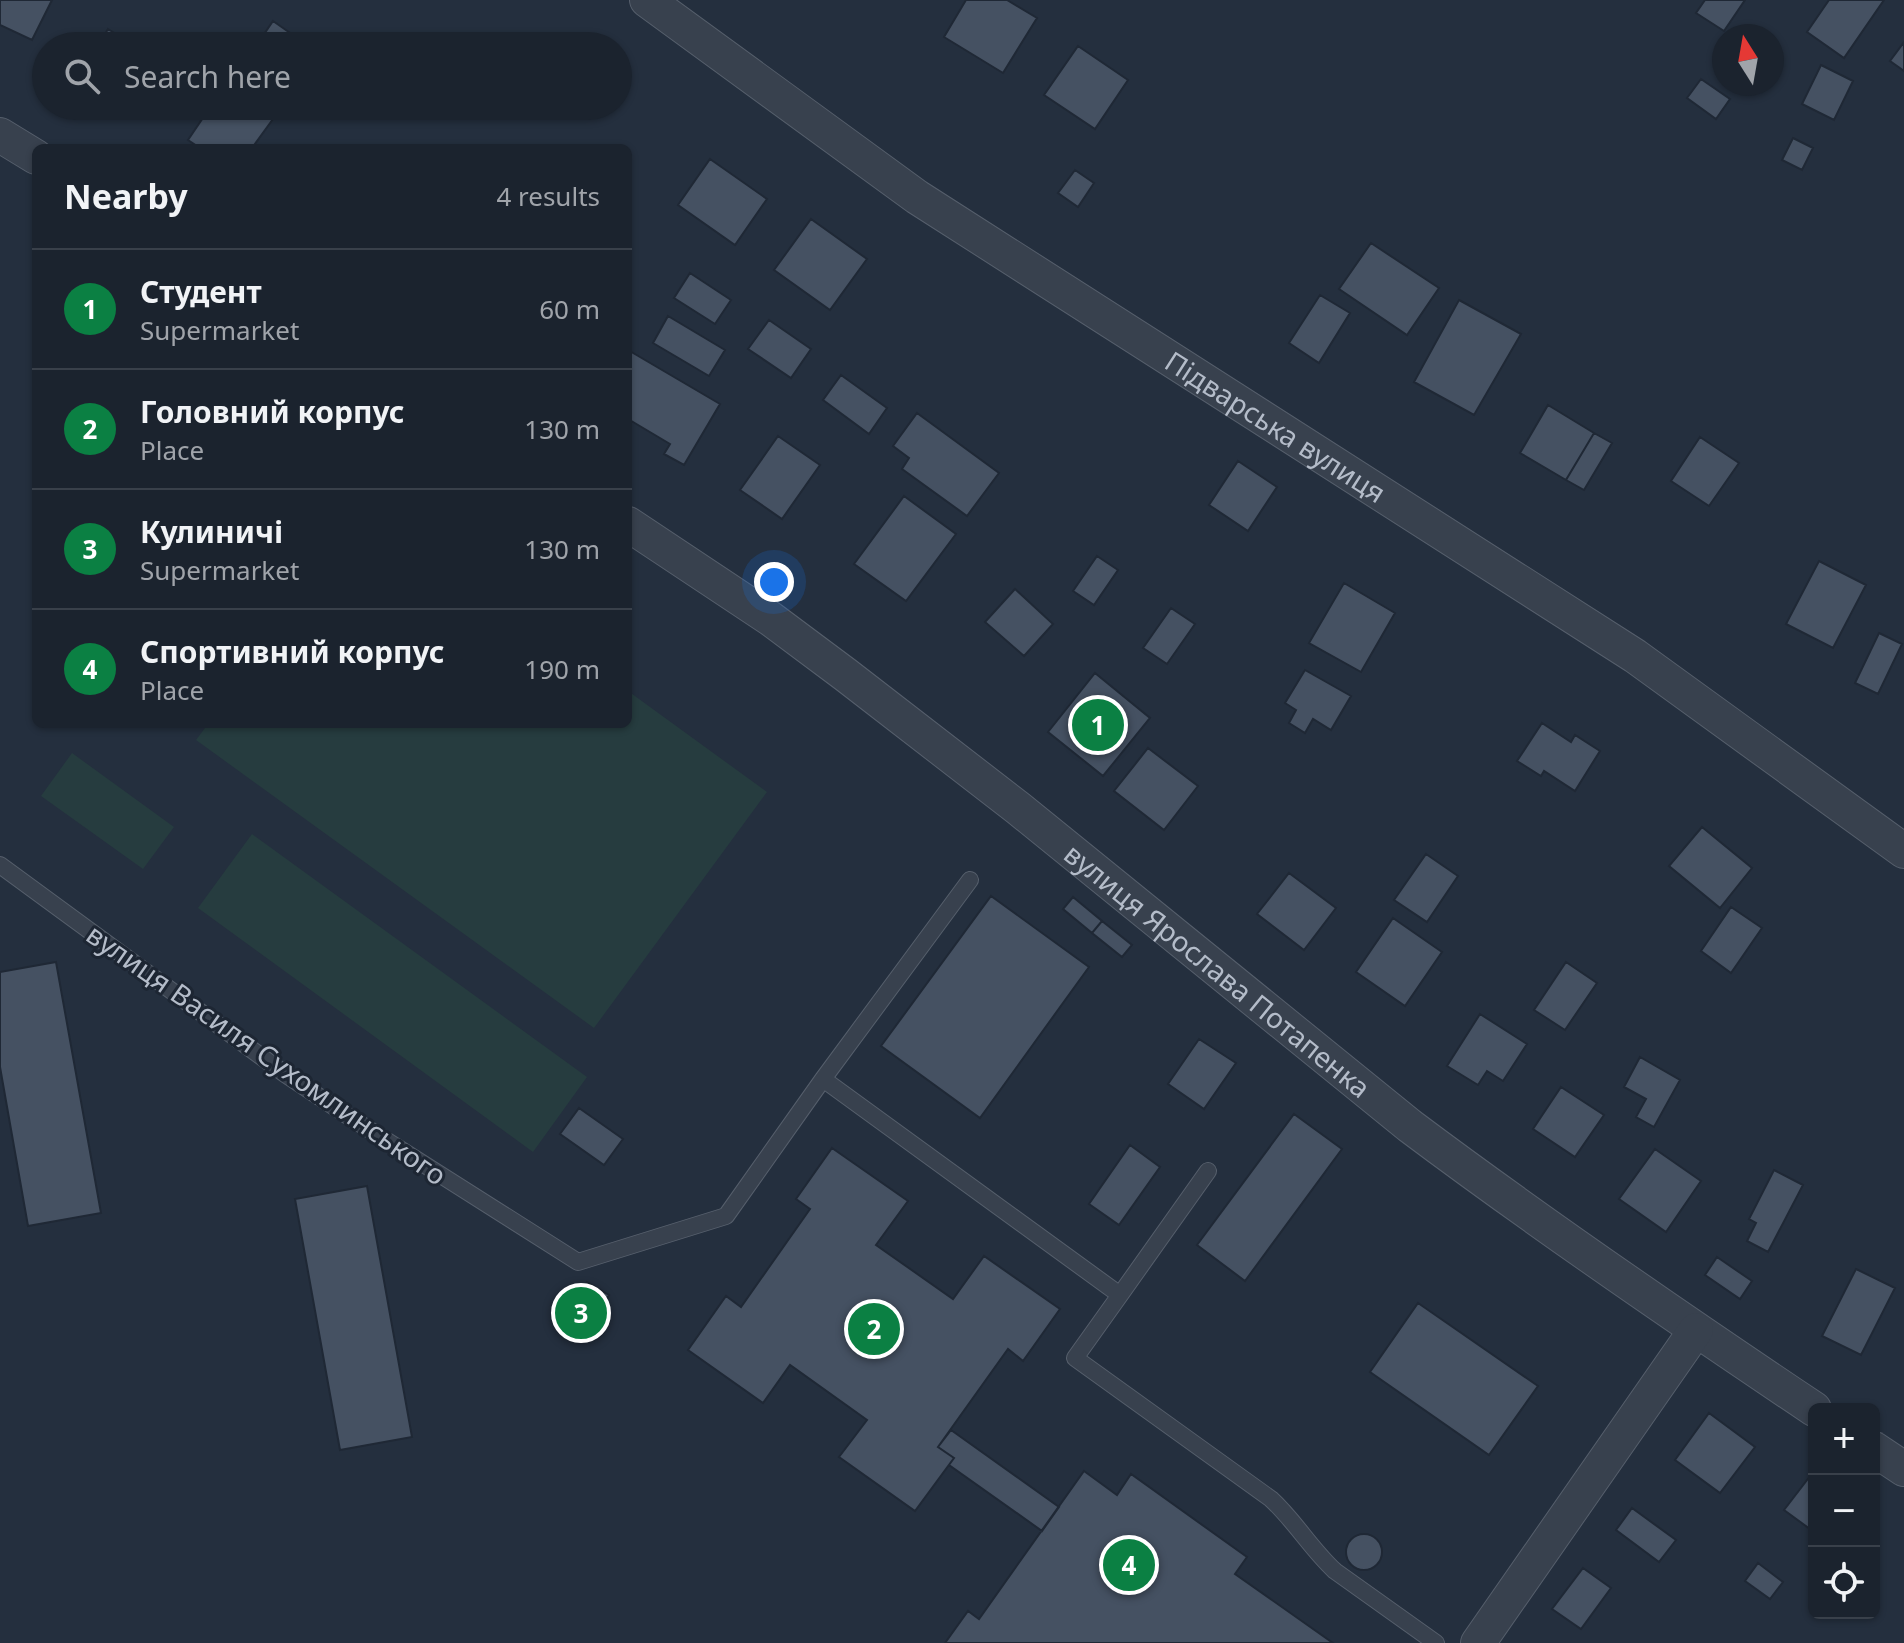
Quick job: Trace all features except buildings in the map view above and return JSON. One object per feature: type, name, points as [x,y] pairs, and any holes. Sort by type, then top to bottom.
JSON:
[{"type":"street","name":"Підварська вулиця","points":[[647,0],[917,197],[1635,656],[1904,851]]},
{"type":"street","points":[[0,135],[32,155]]},
{"type":"street","name":"вулиця Ярослава Потапенка","points":[[632,527],[771,619],[846,675],[1018,808],[1410,1126],[1696,1330],[1808,1405]]},
{"type":"street","points":[[1478,1643],[1696,1330]]},
{"type":"street","points":[[1880,1453],[1904,1469]]},
{"type":"lane","name":"вулиця Василя Сухомлинського","points":[[0,865],[285,1074],[578,1262],[726,1216],[823,1079]]},
{"type":"lane","points":[[970,880],[823,1079],[1120,1295]]},
{"type":"lane","points":[[1208,1171],[1075,1358],[1271,1499],[1335,1571],[1436,1643]]},
{"type":"green space","points":[[632,694],[767,792],[594,1028],[196,740],[205,728],[632,728]]},
{"type":"green space","points":[[72,753],[174,827],[143,869],[41,796]]},
{"type":"green space","points":[[252,834],[587,1077],[533,1152],[198,908]]},
{"type":"place","name":"Студент","points":[[1098,725]]},
{"type":"place","name":"Кулиничі","points":[[581,1313]]},
{"type":"place","name":"Головний корпус","points":[[874,1329]]},
{"type":"place","name":"Спортивний корпус","points":[[1129,1565]]}]
